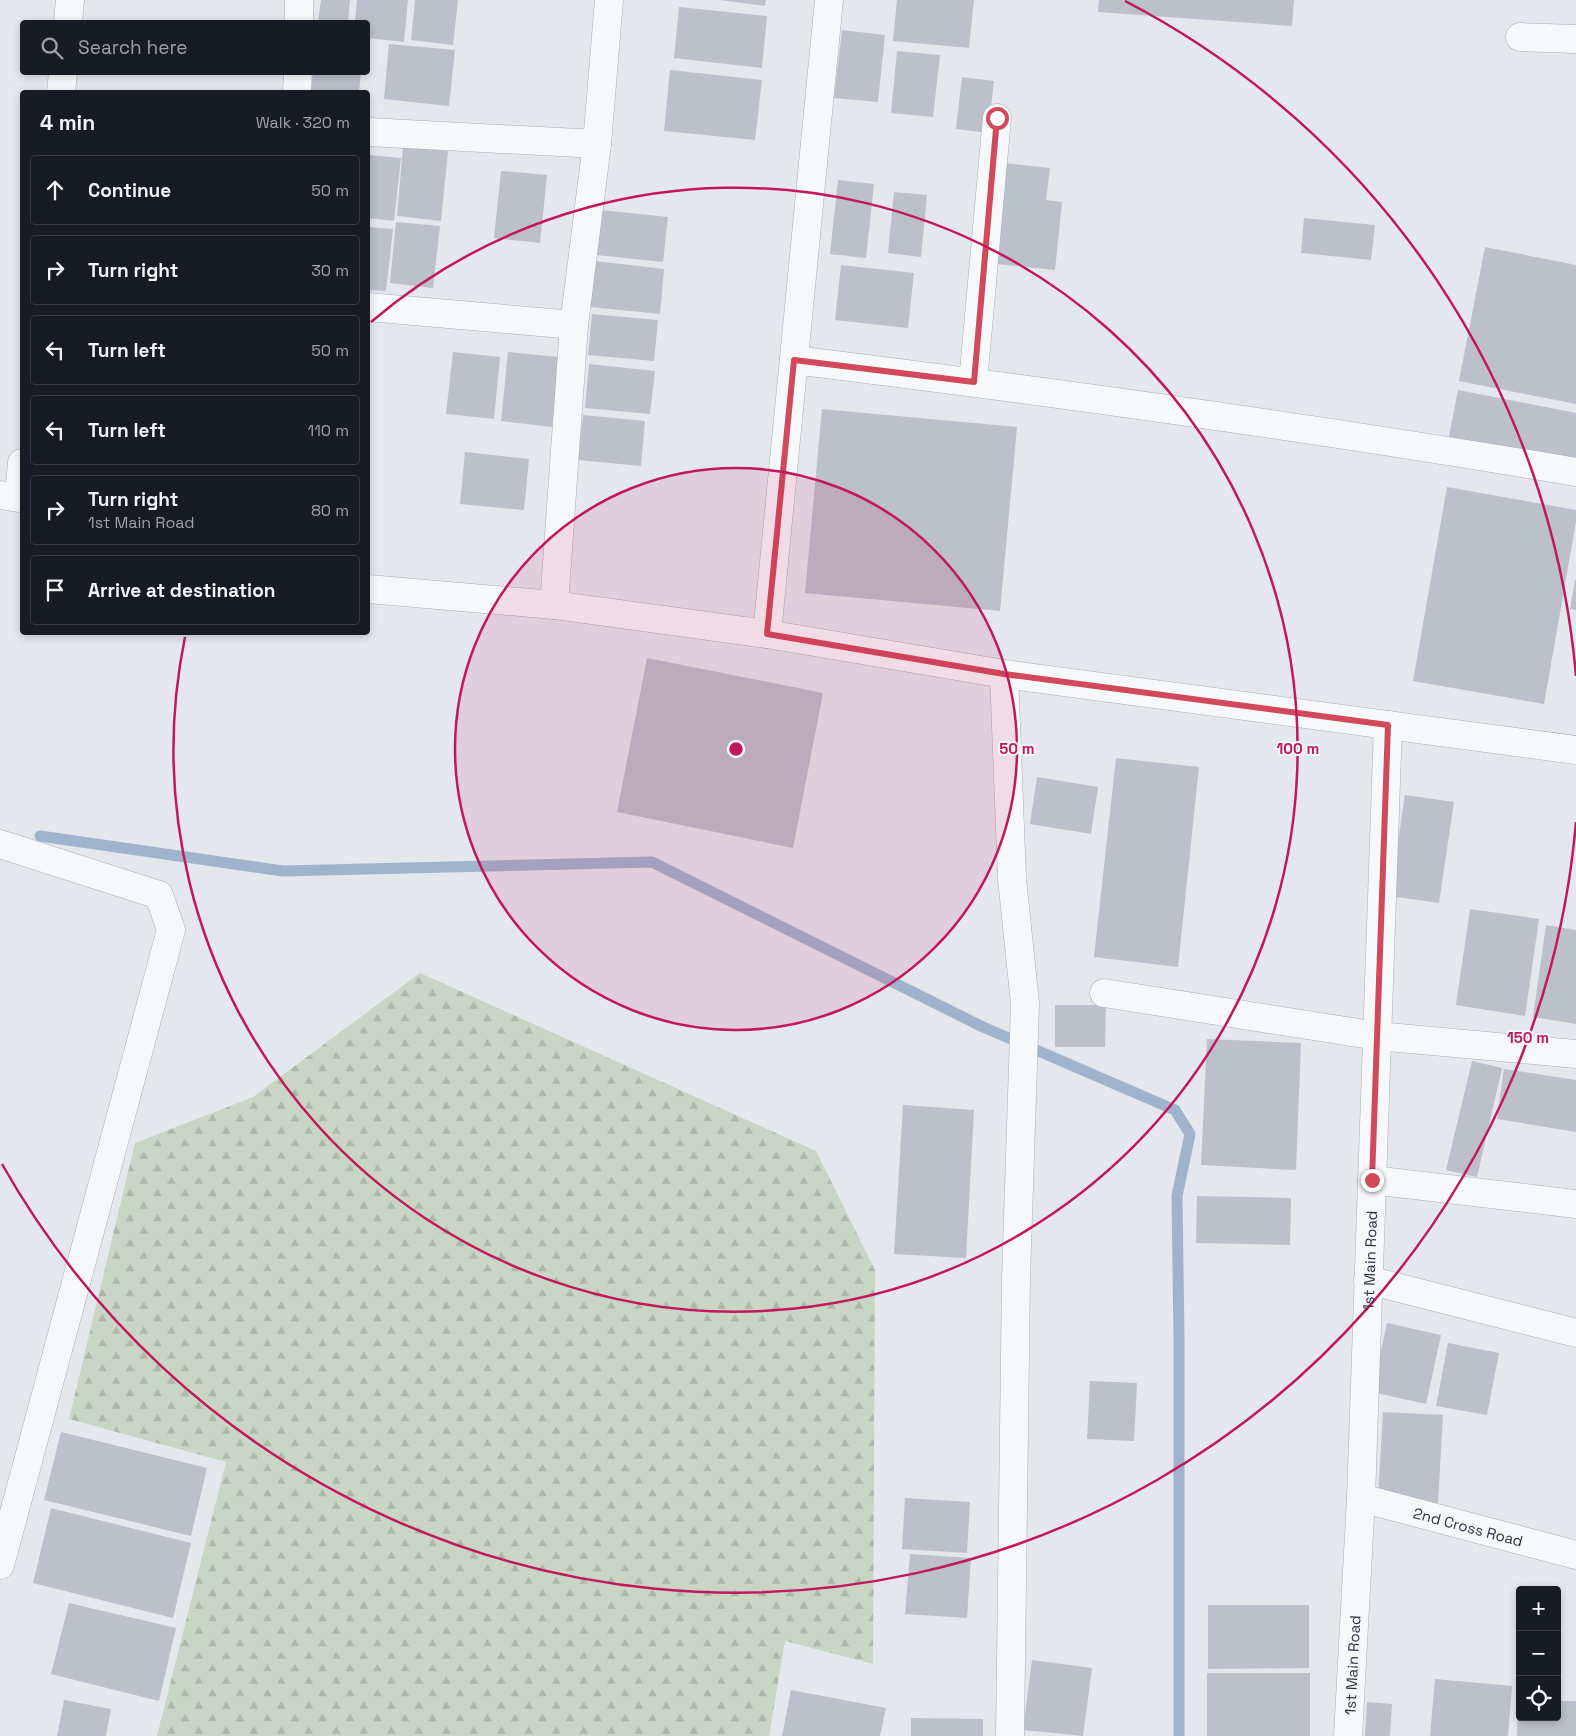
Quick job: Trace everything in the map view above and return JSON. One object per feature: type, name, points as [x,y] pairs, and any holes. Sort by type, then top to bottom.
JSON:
[{"type":"street","points":[[68,20],[70,0]]},
{"type":"street","points":[[299,20],[300,0]]},
{"type":"street","points":[[554,605],[574,325],[597,144],[609,0]]},
{"type":"street","points":[[767,634],[829,0]]},
{"type":"street","points":[[1520,37],[1576,39]]},
{"type":"street","points":[[61,90],[63,75]]},
{"type":"street","points":[[298,75],[298,90]]},
{"type":"street","points":[[974,382],[997,118]]},
{"type":"street","points":[[370,132],[597,144]]},
{"type":"street","points":[[370,307],[574,325]]},
{"type":"street","points":[[794,360],[974,382],[1371,438],[1576,472]]},
{"type":"street","points":[[0,495],[19,498],[20,486]]},
{"type":"street","points":[[370,589],[554,605],[767,634],[1004,674],[1576,750]]},
{"type":"street","points":[[1004,674],[1012,880],[1026,1003],[1016,1278],[1010,1736]]},
{"type":"street","name":"1st Main Road","points":[[1348,1736],[1361,1498],[1388,725]]},
{"type":"street","points":[[0,844],[160,895],[171,930],[0,1565]]},
{"type":"street","points":[[1104,993],[1377,1036],[1576,1054]]},
{"type":"street","points":[[1372,1180],[1576,1204]]},
{"type":"street","points":[[1368,1280],[1576,1333]]},
{"type":"street","name":"2nd Cross Road","points":[[1361,1498],[1576,1555]]},
{"type":"green space","points":[[420,973],[816,1151],[875,1270],[873,1664],[785,1641],[769,1736],[157,1736],[226,1462],[69,1419],[135,1143],[253,1097]]},
{"type":"building","points":[[321,0],[350,0],[348,20],[318,20]]},
{"type":"building","points":[[357,0],[408,0],[404,42],[370,38],[370,20],[355,20]]},
{"type":"building","points":[[415,0],[458,0],[453,45],[411,40]]},
{"type":"building","points":[[720,0],[766,0],[765,6]]},
{"type":"building","points":[[897,0],[974,0],[969,48],[893,41]]},
{"type":"building","points":[[1099,0],[1294,0],[1292,26],[1098,12]]},
{"type":"building","points":[[679,7],[767,16],[762,68],[674,58]]},
{"type":"building","points":[[842,30],[885,35],[878,102],[834,98]]},
{"type":"building","points":[[389,44],[455,50],[449,106],[384,99]]},
{"type":"building","points":[[897,51],[940,55],[933,117],[891,113]]},
{"type":"building","points":[[670,70],[762,80],[755,140],[664,131]]},
{"type":"building","points":[[313,75],[361,75],[359,90],[311,90]]},
{"type":"building","points":[[962,77],[994,81],[988,133],[956,129]]},
{"type":"building","points":[[403,147],[448,151],[441,221],[397,216]]},
{"type":"building","points":[[370,155],[401,158],[394,221],[370,218]]},
{"type":"building","points":[[1005,163],[1050,168],[1046,200],[1062,202],[1055,270],[995,264]]},
{"type":"building","points":[[501,171],[547,175],[540,243],[494,238]]},
{"type":"building","points":[[838,180],[874,184],[866,258],[830,254]]},
{"type":"building","points":[[894,192],[927,195],[921,257],[888,253]]},
{"type":"building","points":[[601,210],[668,217],[663,262],[596,255]]},
{"type":"building","points":[[1304,218],[1375,225],[1371,260],[1301,253]]},
{"type":"building","points":[[396,222],[440,226],[433,288],[390,283]]},
{"type":"building","points":[[370,227],[393,229],[386,291],[370,290]]},
{"type":"building","points":[[1485,247],[1576,265],[1576,404],[1459,381]]},
{"type":"building","points":[[595,261],[664,269],[660,314],[590,307]]},
{"type":"building","points":[[841,265],[914,273],[908,328],[835,320]]},
{"type":"building","points":[[592,314],[658,320],[654,361],[588,355]]},
{"type":"building","points":[[453,352],[500,357],[494,419],[446,414]]},
{"type":"building","points":[[508,352],[559,357],[552,427],[501,421]]},
{"type":"building","points":[[589,364],[655,371],[650,414],[585,408]]},
{"type":"building","points":[[1458,390],[1576,413],[1576,466],[1448,441]]},
{"type":"building","points":[[822,409],[1017,427],[1000,611],[805,593]]},
{"type":"building","points":[[583,415],[645,421],[641,466],[578,460]]},
{"type":"building","points":[[465,452],[529,459],[524,510],[460,504]]},
{"type":"building","points":[[1447,487],[1576,510],[1576,522],[1544,704],[1413,681]]},
{"type":"building","points":[[1576,580],[1576,610],[1570,609]]},
{"type":"building","points":[[647,658],[823,693],[793,848],[617,812]]},
{"type":"building","points":[[1116,758],[1199,767],[1178,967],[1094,957]]},
{"type":"building","points":[[1037,777],[1098,787],[1091,834],[1030,824]]},
{"type":"building","points":[[1405,795],[1454,802],[1439,903],[1390,896]]},
{"type":"building","points":[[1470,909],[1539,919],[1525,1016],[1456,1005]]},
{"type":"building","points":[[1546,925],[1576,930],[1576,1024],[1533,1017]]},
{"type":"building","points":[[1055,1005],[1106,1005],[1105,1047],[1055,1047]]},
{"type":"building","points":[[1207,1039],[1301,1043],[1296,1170],[1201,1165]]},
{"type":"building","points":[[1472,1061],[1502,1068],[1477,1177],[1446,1170]]},
{"type":"building","points":[[1504,1069],[1576,1080],[1576,1132],[1497,1119]]},
{"type":"building","points":[[903,1105],[974,1110],[966,1258],[894,1254]]},
{"type":"building","points":[[1197,1196],[1291,1198],[1290,1245],[1196,1243]]},
{"type":"building","points":[[1387,1323],[1441,1335],[1426,1404],[1372,1392]]},
{"type":"building","points":[[1448,1343],[1499,1353],[1487,1415],[1436,1406]]},
{"type":"building","points":[[1090,1381],[1137,1383],[1134,1441],[1087,1439]]},
{"type":"building","points":[[1383,1412],[1443,1415],[1438,1503],[1378,1500]]},
{"type":"building","points":[[61,1432],[207,1468],[191,1536],[44,1500]]},
{"type":"building","points":[[905,1498],[970,1502],[967,1553],[902,1549]]},
{"type":"building","points":[[51,1508],[191,1543],[173,1618],[33,1583]]},
{"type":"building","points":[[910,1554],[971,1558],[967,1618],[905,1614]]},
{"type":"building","points":[[69,1603],[176,1628],[159,1701],[51,1674]]},
{"type":"building","points":[[1208,1605],[1309,1605],[1309,1668],[1208,1669]]},
{"type":"building","points":[[1032,1660],[1092,1668],[1083,1736],[1023,1730]]},
{"type":"building","points":[[1207,1673],[1310,1673],[1310,1736],[1207,1736]]},
{"type":"building","points":[[1435,1679],[1512,1686],[1508,1736],[1430,1736]]},
{"type":"building","points":[[791,1690],[886,1708],[880,1736],[782,1736]]},
{"type":"building","points":[[64,1700],[111,1709],[106,1736],[57,1736]]},
{"type":"building","points":[[1561,1701],[1576,1701],[1576,1736],[1517,1736],[1517,1721],[1561,1721]]},
{"type":"building","points":[[1367,1702],[1392,1704],[1390,1736],[1365,1736]]},
{"type":"building","points":[[911,1718],[983,1719],[983,1736],[911,1736]]},
{"type":"waterway","points":[[40,836],[283,871],[652,862],[983,1027],[1175,1110],[1190,1134],[1177,1196],[1179,1736]]},
{"type":"route","points":[[997,118],[974,382],[794,360],[767,634],[1004,674],[1388,725],[1372,1180]]}]
